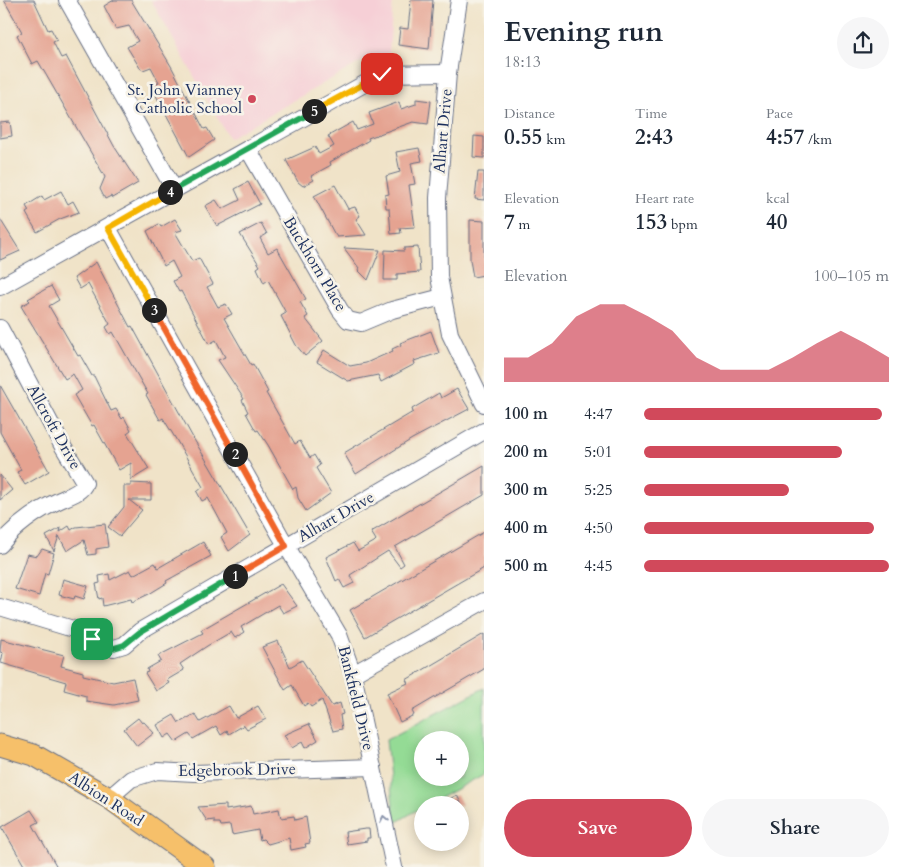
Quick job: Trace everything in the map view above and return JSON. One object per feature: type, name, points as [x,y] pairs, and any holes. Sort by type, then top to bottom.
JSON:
[{"type":"main road","name":"Albion Road","points":[[2,750],[34,755],[109,798],[206,867]]},
{"type":"street","points":[[67,0],[174,189]]},
{"type":"street","name":"Alhart Drive","points":[[459,0],[448,73],[438,198],[438,252],[442,297],[450,334],[484,404]]},
{"type":"street","points":[[0,287],[382,74],[448,73]]},
{"type":"street","name":"Buckhorn Place","points":[[248,149],[340,310],[348,320],[361,323],[392,310],[442,297]]},
{"type":"street","name":"Bankfield Drive","points":[[108,228],[286,546],[339,635],[353,674],[394,867]]},
{"type":"street","name":"Allcroft Drive","points":[[0,328],[62,445],[85,483],[84,487],[78,491],[33,514],[19,524],[0,544]]},
{"type":"street","name":"Alhart Drive","points":[[0,607],[83,632],[104,647],[114,648],[124,645],[140,632],[484,431]]},
{"type":"street","points":[[353,674],[484,601]]},
{"type":"street","name":"Edgebrook Drive","points":[[109,798],[131,779],[157,771],[194,774],[372,767]]},
{"type":"shaded area","name":"St. John Vianney Catholic School","points":[[151,0],[393,0],[389,53],[364,60],[229,138]]},
{"type":"green space","points":[[484,688],[484,774],[469,782],[469,731],[414,731],[414,786],[462,786],[444,796],[414,796],[414,812],[395,823],[386,740]]},
{"type":"building","points":[[4,0],[34,0],[48,30],[51,29],[57,40],[53,42],[61,58],[66,56],[114,146],[138,183],[112,198],[111,196],[105,199],[100,189],[105,177],[38,61],[32,64],[17,35],[22,32]]},
{"type":"building","points":[[114,0],[131,0],[171,66],[204,129],[207,128],[214,140],[189,157],[152,88],[152,86],[159,82],[151,67],[143,70],[140,68],[127,47],[138,41],[129,26],[116,29],[104,6]]},
{"type":"building","points":[[411,0],[433,0],[429,49],[398,45],[400,28],[408,29]]},
{"type":"building","points":[[416,99],[431,101],[428,124],[413,122],[368,138],[369,140],[330,162],[331,165],[311,176],[314,180],[303,186],[298,182],[286,160],[315,147],[319,154],[334,146],[328,136],[353,122],[357,130],[373,124],[369,113],[399,102],[401,109],[416,104]]},
{"type":"building","points":[[10,122],[12,136],[0,138],[0,123]]},
{"type":"building","points":[[474,136],[484,137],[484,158],[473,157]]},
{"type":"building","points":[[419,148],[422,161],[411,163],[415,184],[409,185],[415,227],[400,228],[401,233],[391,234],[389,208],[386,208],[385,195],[389,194],[386,176],[400,172],[396,152]]},
{"type":"building","points":[[478,172],[484,172],[484,200],[475,199]]},
{"type":"building","points":[[248,182],[260,204],[217,226],[205,206],[216,200],[222,209],[240,200],[235,189]]},
{"type":"building","points":[[335,185],[348,209],[355,207],[360,216],[356,219],[366,235],[337,237],[334,233],[314,196]]},
{"type":"building","points":[[61,191],[68,204],[73,201],[79,212],[60,219],[37,232],[26,213],[29,211],[26,206],[42,196],[44,200]]},
{"type":"building","points":[[0,219],[20,251],[0,260]]},
{"type":"building","points":[[175,219],[182,230],[175,232],[192,261],[199,258],[213,284],[207,287],[218,307],[226,304],[232,314],[224,318],[251,365],[253,364],[268,392],[266,393],[295,444],[300,441],[310,458],[314,455],[320,465],[316,468],[331,493],[306,511],[298,498],[296,487],[293,489],[268,445],[258,430],[256,431],[246,413],[248,412],[242,400],[244,399],[218,360],[225,357],[216,340],[209,344],[181,291],[179,292],[173,281],[180,277],[172,261],[164,266],[147,231],[159,224],[161,227]]},
{"type":"building","points":[[470,220],[484,221],[484,275],[473,277],[470,260]]},
{"type":"building","points":[[261,223],[267,234],[260,238],[268,253],[277,248],[306,299],[300,302],[308,316],[305,318],[323,341],[305,356],[296,345],[281,316],[286,313],[268,280],[264,283],[257,268],[260,266],[240,234]]},
{"type":"building","points":[[418,247],[420,272],[397,274],[397,280],[384,280],[385,250],[404,251],[404,248]]},
{"type":"building","points":[[344,248],[380,250],[368,280],[358,270],[359,268]]},
{"type":"building","points":[[96,262],[130,327],[132,326],[192,436],[250,535],[229,551],[221,537],[227,533],[208,498],[202,501],[197,492],[203,487],[163,418],[160,420],[146,395],[148,394],[113,332],[110,334],[106,327],[110,324],[88,284],[80,289],[74,278]]},
{"type":"building","points":[[51,286],[59,300],[49,306],[78,356],[80,355],[92,376],[94,376],[111,411],[116,409],[122,419],[124,417],[131,430],[127,433],[149,469],[131,480],[131,463],[119,470],[94,425],[92,426],[74,395],[82,390],[73,374],[65,379],[21,306],[30,301],[28,299]]},
{"type":"building","points":[[431,331],[439,353],[414,361],[415,364],[381,382],[378,375],[348,381],[317,362],[324,350],[350,366],[366,363],[393,351],[392,349],[401,345],[400,343]]},
{"type":"building","points":[[0,385],[49,471],[25,485],[17,472],[21,470],[0,432]]},
{"type":"building","points":[[457,389],[469,409],[412,439],[356,474],[344,453],[413,412],[412,409],[439,393],[441,398]]},
{"type":"building","points":[[484,466],[484,495],[395,547],[404,564],[400,567],[388,551],[350,575],[354,583],[344,588],[339,579],[336,581],[326,557],[353,543],[358,551],[374,542],[376,540],[371,532]]},
{"type":"building","points":[[0,475],[12,490],[0,500]]},
{"type":"building","points":[[131,483],[151,484],[151,500],[129,500],[142,510],[120,536],[108,527],[124,507],[124,486],[131,486]]},
{"type":"building","points":[[105,524],[108,547],[96,549],[96,554],[88,555],[84,540],[67,551],[59,536],[54,551],[46,536],[61,528],[60,532],[69,526],[71,530],[76,527]]},
{"type":"building","points":[[484,532],[484,568],[365,637],[350,610]]},
{"type":"building","points":[[203,542],[211,556],[166,581],[167,583],[149,594],[132,602],[131,599],[103,606],[102,598],[99,599],[96,584],[100,583],[99,576],[109,574],[110,580],[130,570],[133,575],[155,563],[158,568]]},
{"type":"building","points":[[42,549],[54,553],[48,574],[45,573],[39,596],[15,589],[27,554],[37,556]]},
{"type":"building","points":[[63,579],[88,586],[84,599],[75,596],[74,599],[59,595]]},
{"type":"building","points":[[281,584],[297,606],[283,613],[278,605],[241,627],[244,632],[235,638],[231,632],[207,646],[180,664],[184,670],[167,680],[169,683],[156,691],[145,673],[148,672],[147,669],[161,661],[158,656],[203,633],[201,630]]},
{"type":"building","points":[[484,634],[484,669],[412,711],[414,715],[400,722],[387,693],[408,683],[406,680]]},
{"type":"building","points":[[1,639],[64,655],[61,666],[83,672],[83,675],[113,682],[133,678],[138,700],[114,705],[86,701],[86,696],[64,690],[66,682],[1,663],[3,653],[0,652]]},
{"type":"building","points":[[278,641],[290,667],[302,660],[332,706],[340,703],[343,714],[340,715],[342,729],[333,731],[322,700],[311,707],[308,703],[304,706],[292,685],[285,690],[262,647]]},
{"type":"building","points":[[229,706],[236,718],[258,706],[266,719],[247,729],[244,725],[229,734],[227,731],[221,735],[216,726],[193,739],[189,734],[176,742],[170,734],[164,738],[157,725],[174,715],[179,723],[195,714],[200,722]]},
{"type":"building","points":[[138,718],[154,733],[137,746],[124,729]]},
{"type":"building","points":[[309,724],[318,740],[305,748],[302,742],[292,748],[284,735]]},
{"type":"building","points":[[226,805],[226,810],[251,806],[253,814],[279,809],[281,818],[294,816],[295,820],[306,817],[310,843],[305,844],[306,847],[291,850],[289,838],[268,844],[263,839],[260,840],[258,830],[232,835],[230,825],[221,826],[220,823],[214,823],[214,820],[207,821],[198,807]]},
{"type":"building","points":[[31,810],[39,822],[33,825],[57,867],[25,867],[2,827]]},
{"type":"building","points":[[369,829],[370,838],[367,838],[367,841],[347,844],[345,832]]},
{"type":"place","name":"St. John Vianney Catholic School","points":[[252,99]]},
{"type":"route","points":[[92,639],[104,647],[114,648],[124,645],[140,632],[286,546],[108,228],[174,189],[382,74]]}]
